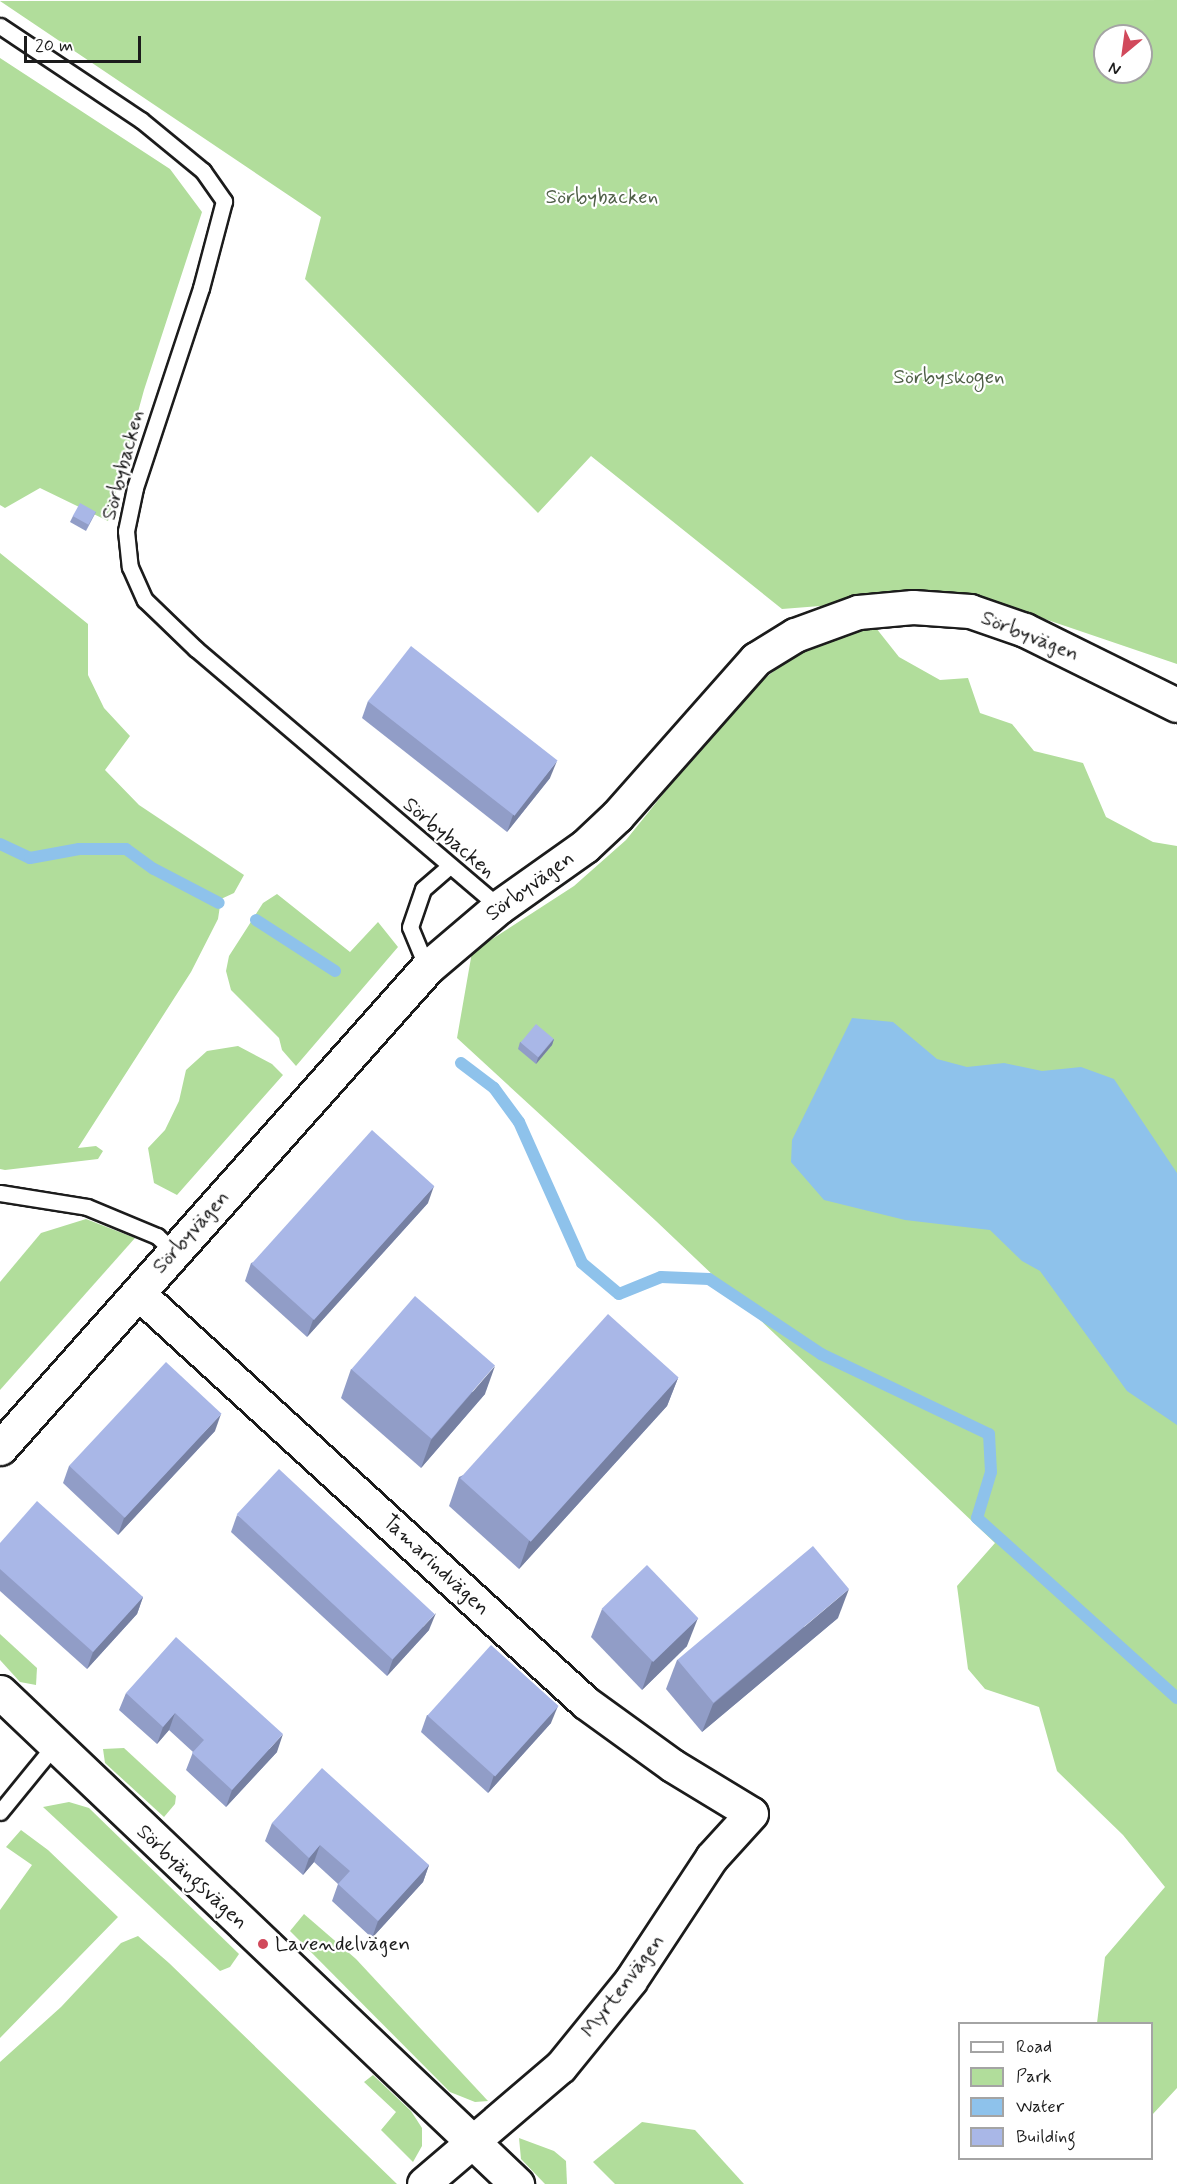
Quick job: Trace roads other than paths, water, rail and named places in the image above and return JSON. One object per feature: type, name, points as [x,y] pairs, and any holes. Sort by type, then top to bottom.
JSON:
[{"type":"street","name":"Sörbyvägen","points":[[0,1448],[427,968],[499,907],[585,846],[617,816],[756,659],[795,635],[858,612],[913,607],[970,611],[1025,630],[1177,705]]},
{"type":"street","name":"Tamarindvägen","points":[[138,1293],[586,1703],[674,1766],[752,1814]]},
{"type":"street","name":"Sörbyängsvägen","points":[[0,1692],[53,1747],[475,2141],[517,2184]]},
{"type":"street","name":"Myrtenvägen","points":[[475,2141],[561,2067],[631,1981],[712,1858],[752,1814]]},
{"type":"street","points":[[424,2184],[475,2141]]},
{"type":"lane","name":"Sörbybacken","points":[[0,26],[141,120],[203,171],[224,201],[201,288],[135,488],[126,531],[130,567],[145,600],[196,649],[499,907]]},
{"type":"lane","points":[[427,968],[410,927],[423,889],[449,866]]},
{"type":"lane","points":[[0,1193],[87,1207],[157,1236],[174,1252]]},
{"type":"lane","points":[[0,1812],[53,1747]]},
{"type":"water","points":[[852,1018],[893,1022],[937,1059],[967,1067],[1004,1063],[1042,1071],[1081,1067],[1114,1079],[1177,1173],[1177,1425],[1127,1391],[1040,1271],[1022,1261],[990,1230],[905,1220],[824,1200],[791,1162],[792,1140]]},
{"type":"waterway","points":[[0,844],[30,858],[79,849],[126,849],[154,869],[219,903]]},
{"type":"waterway","points":[[256,920],[335,971]]},
{"type":"waterway","points":[[461,1063],[494,1088],[519,1122],[582,1263],[619,1294],[661,1277],[709,1279],[821,1354],[989,1434],[991,1472],[977,1518],[1177,1698]]},
{"type":"place","name":"Lavendelvägen","points":[[263,1944]]},
{"type":"park label","name":"Sörbyskogen","points":[[949,377]]}]
